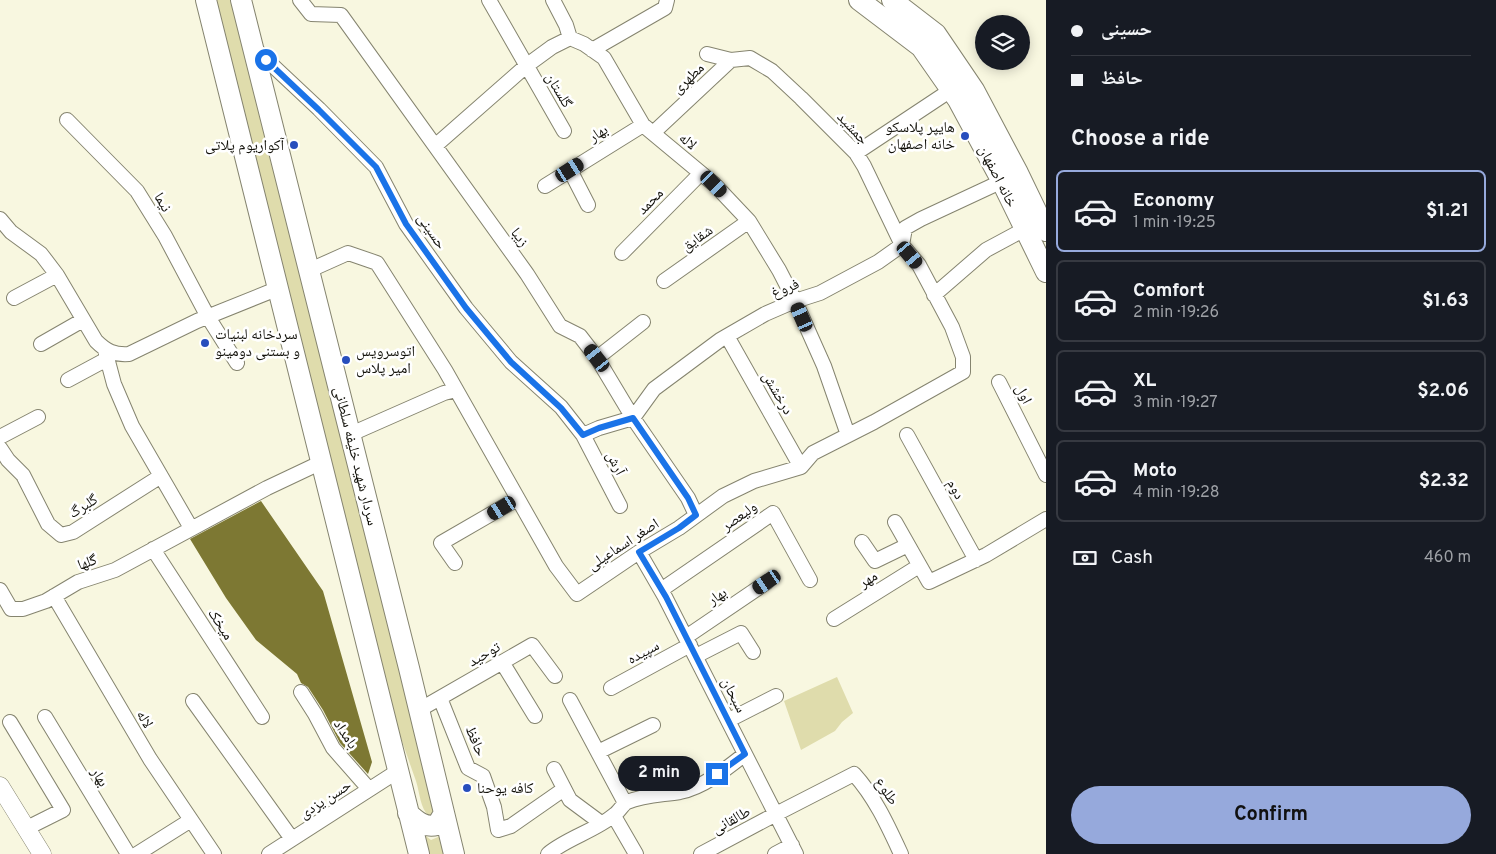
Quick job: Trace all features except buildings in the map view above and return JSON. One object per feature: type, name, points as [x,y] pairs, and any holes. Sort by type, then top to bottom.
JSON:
[{"type":"main road","points":[[206,0],[418,854]]},
{"type":"main road","name":"سردار شهید خلیفه سلطانی","points":[[241,0],[351,434],[454,854]]},
{"type":"main road","name":"خانه اصفهان","points":[[859,0],[921,47],[1046,231]]},
{"type":"main road","name":"خانه اصفهان","points":[[892,0],[936,34],[974,90],[1010,177],[1025,229],[1046,272]]},
{"type":"main road","points":[[408,813],[420,823],[429,827],[437,825],[444,813]]},
{"type":"street","name":"زیبا","points":[[300,0],[311,14],[341,15],[527,274],[560,326],[580,336],[597,358],[633,418],[688,498],[696,515]]},
{"type":"street","name":"گلستان","points":[[489,0],[564,131]]},
{"type":"street","points":[[435,146],[526,66],[552,47],[570,38],[566,25],[553,0]]},
{"type":"street","points":[[592,50],[665,8],[667,0]]},
{"type":"street","name":"لاله","points":[[570,38],[584,44],[604,58],[620,88],[648,129],[714,184],[749,221],[779,270],[794,300],[824,366],[848,434]]},
{"type":"street","name":"حسینی","points":[[253,47],[376,167],[406,224],[466,308],[511,362],[561,408],[583,435]]},
{"type":"street","points":[[707,54],[732,60]]},
{"type":"street","name":"جمشید","points":[[732,60],[750,58],[772,71],[856,154],[864,166],[902,245]]},
{"type":"street","name":"مطهری","points":[[648,129],[732,60]]},
{"type":"street","points":[[856,154],[951,90]]},
{"type":"street","name":"نیما","points":[[68,120],[137,191],[208,317],[237,363]]},
{"type":"street","name":"بهار","points":[[545,186],[570,170],[648,129]]},
{"type":"street","points":[[570,170],[588,205]]},
{"type":"street","name":"محمد","points":[[622,252],[701,173]]},
{"type":"street","name":"فروغ","points":[[633,418],[654,389],[727,336],[765,314],[794,300],[820,293],[878,262],[902,245],[905,228],[1010,177]]},
{"type":"street","points":[[0,219],[11,232],[41,254],[57,275],[96,341],[106,354],[114,384],[132,426],[191,528]]},
{"type":"street","name":"شقایق","points":[[664,281],[749,221]]},
{"type":"street","points":[[934,295],[986,250],[1025,229]]},
{"type":"street","name":"اصغر اسماعیلی","points":[[310,270],[348,253],[377,264],[445,370],[556,566],[577,594],[639,552],[679,528],[723,496],[754,481],[802,467],[813,453],[962,372],[963,357],[954,334],[919,265],[902,245]]},
{"type":"street","points":[[14,298],[57,275]]},
{"type":"street","points":[[68,380],[106,354],[129,354],[208,317],[278,288]]},
{"type":"street","points":[[41,344],[83,320]]},
{"type":"street","points":[[597,358],[643,322]]},
{"type":"street","name":"درخشش","points":[[727,336],[802,467]]},
{"type":"street","name":"اول","points":[[999,382],[1046,475]]},
{"type":"street","points":[[351,434],[444,393],[456,390]]},
{"type":"street","points":[[0,437],[38,417]]},
{"type":"street","points":[[583,435],[633,418]]},
{"type":"street","name":"آرش","points":[[583,435],[620,506]]},
{"type":"street","name":"دوم","points":[[907,435],[976,560]]},
{"type":"street","name":"گلبرگ","points":[[0,448],[8,460],[24,475],[48,524],[61,535],[72,532],[161,476]]},
{"type":"street","name":"گلها","points":[[0,590],[12,609],[22,609],[46,601],[78,582],[115,570],[191,528],[322,462]]},
{"type":"street","points":[[455,563],[441,543],[517,498]]},
{"type":"street","name":"ولیعصر","points":[[661,590],[773,513],[810,580]]},
{"type":"street","points":[[895,522],[929,582],[976,560],[1046,519]]},
{"type":"street","points":[[862,542],[875,561],[908,544]]},
{"type":"street","name":"میخک","points":[[153,549],[262,717]]},
{"type":"street","name":"سبحان","points":[[639,552],[691,646],[794,850]]},
{"type":"street","name":"مهر","points":[[834,619],[919,566]]},
{"type":"street","name":"بهار","points":[[691,646],[767,582]]},
{"type":"street","name":"لاله","points":[[54,596],[150,759],[214,854]]},
{"type":"street","points":[[691,646],[741,633],[753,652]]},
{"type":"street","name":"توحید","points":[[419,710],[532,645],[554,676]]},
{"type":"street","name":"سپیده","points":[[611,688],[691,646]]},
{"type":"street","points":[[502,662],[535,716]]},
{"type":"street","name":"بامداد","points":[[301,692],[333,748],[369,789]]},
{"type":"street","points":[[729,720],[776,696]]},
{"type":"street","name":"حافظ","points":[[440,698],[468,768],[483,776],[494,807],[498,830],[511,826],[564,789]]},
{"type":"street","points":[[570,700],[625,803]]},
{"type":"street","points":[[193,701],[292,839]]},
{"type":"street","name":"بهار","points":[[45,717],[128,854]]},
{"type":"street","points":[[10,722],[63,810],[27,828]]},
{"type":"street","points":[[598,752],[653,725]]},
{"type":"street","points":[[548,854],[557,846],[614,816],[625,803],[653,795],[681,792],[706,782],[745,754]]},
{"type":"street","points":[[554,769],[570,800],[601,823]]},
{"type":"street","name":"حسن یزدی","points":[[269,854],[398,771]]},
{"type":"street","name":"طلوع","points":[[776,814],[854,774],[862,782],[885,819],[902,854]]},
{"type":"street","points":[[0,787],[27,828],[41,854]]},
{"type":"street","name":"طالقانی","points":[[701,854],[776,814]]},
{"type":"street","points":[[614,816],[636,854]]},
{"type":"street","points":[[137,854],[191,820]]},
{"type":"street","points":[[775,854],[794,850]]},
{"type":"shaded area","points":[[214,0],[236,0],[248,44],[435,817],[429,817],[424,809],[400,734],[389,707]]},
{"type":"shaded area","points":[[837,677],[853,713],[835,731],[801,750],[784,701]]},
{"type":"shaded area","points":[[444,829],[448,854],[426,854],[422,833],[431,840],[438,837]]},
{"type":"place","name":"هایپر پلاسکو خانه اصفهان","points":[[965,136]]},
{"type":"place","name":"آکواریوم پلاتی","points":[[294,145]]},
{"type":"place","name":"سردخانه لبنیات و بستنی دومینو","points":[[205,343]]},
{"type":"place","name":"اتوسرويس امير پلاس","points":[[346,360]]},
{"type":"place","name":"کافه یوحنا","points":[[467,788]]},
{"type":"route","points":[[266,60],[376,167],[406,224],[466,308],[511,362],[561,408],[583,435],[633,418],[688,498],[696,515],[679,528],[639,552],[666,597],[745,754],[717,774]]}]
